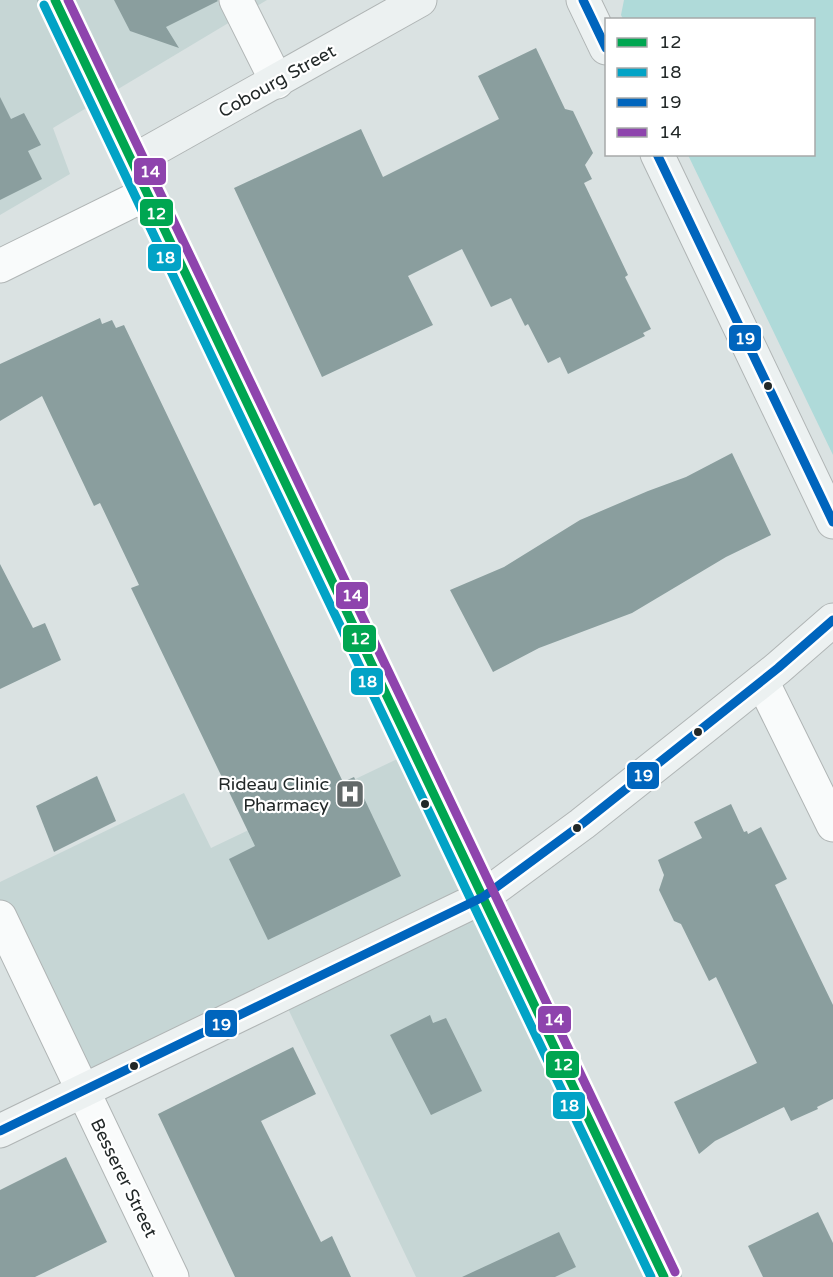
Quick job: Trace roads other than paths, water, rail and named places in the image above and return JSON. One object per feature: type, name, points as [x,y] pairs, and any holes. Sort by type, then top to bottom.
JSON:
[{"type":"main road","points":[[55,0],[664,1277]]},
{"type":"street","points":[[236,0],[277,82]]},
{"type":"street","name":"Cobourg Street","points":[[133,160],[277,82],[385,9],[420,0]]},
{"type":"street","points":[[583,0],[605,46]]},
{"type":"street","points":[[658,156],[833,522]]},
{"type":"street","points":[[0,266],[148,193]]},
{"type":"street","points":[[0,1131],[483,897],[582,824],[762,681],[833,620]]},
{"type":"street","points":[[762,681],[833,825]]},
{"type":"street","name":"Besserer Street","points":[[0,917],[172,1277]]},
{"type":"place","name":"Rideau Clinic Pharmacy","points":[[350,794]]}]
